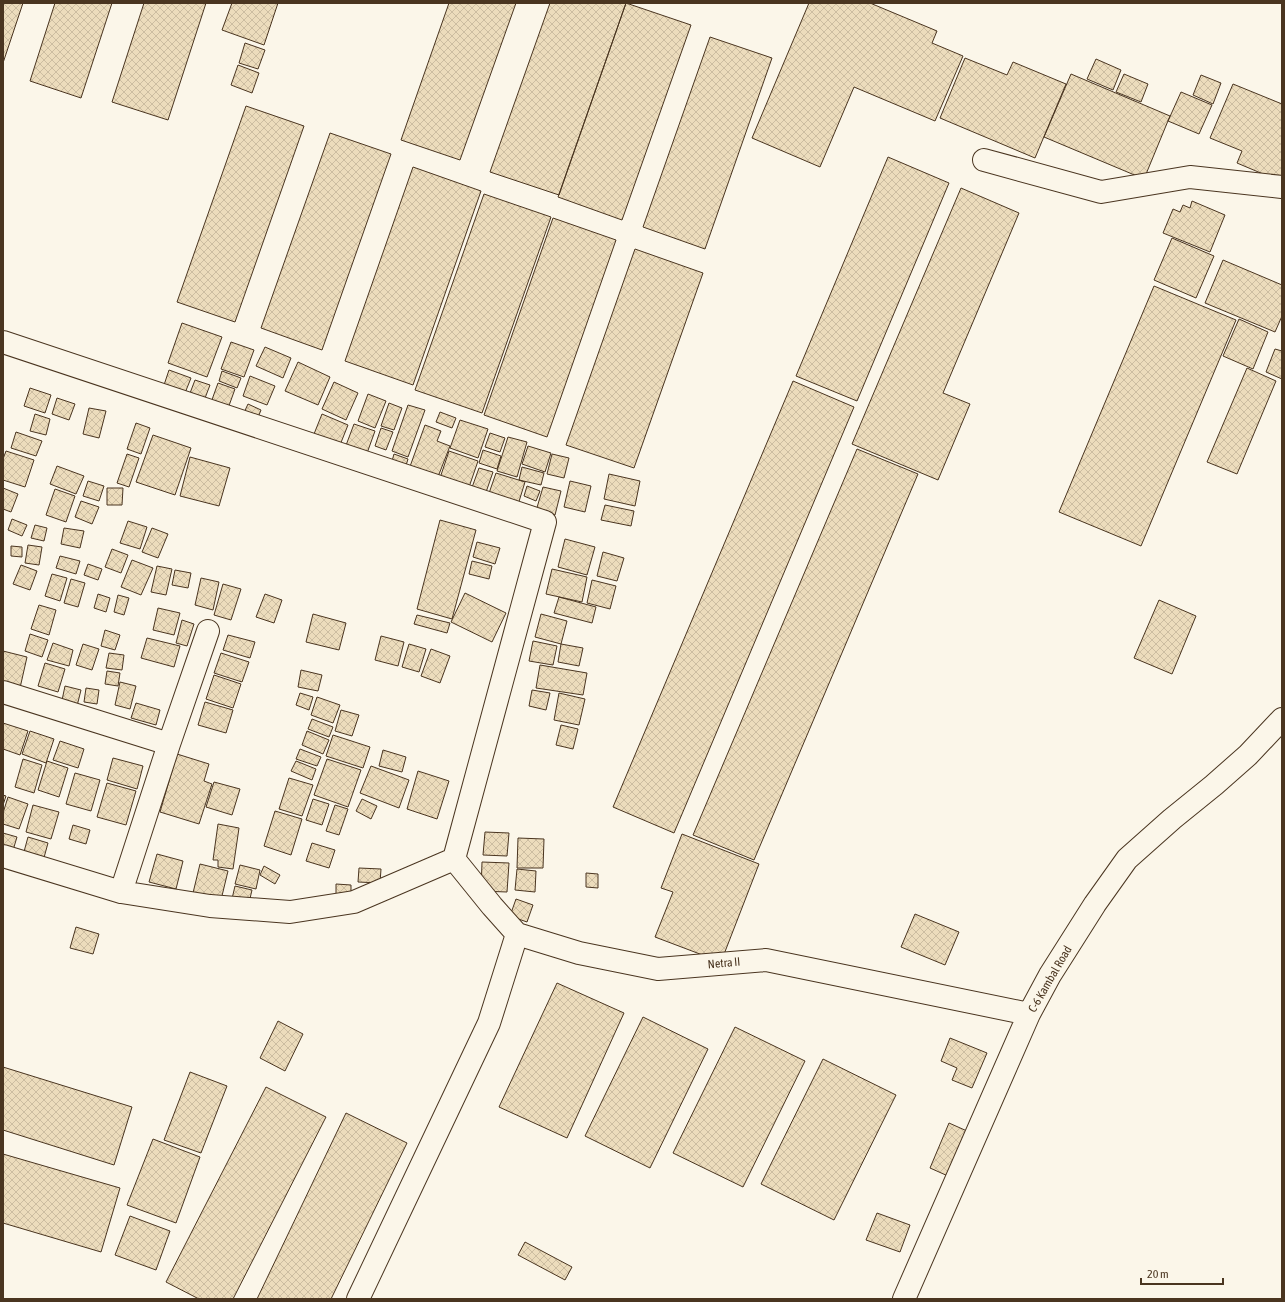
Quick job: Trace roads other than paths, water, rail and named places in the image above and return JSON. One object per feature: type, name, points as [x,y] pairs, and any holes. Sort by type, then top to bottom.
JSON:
[{"type":"street","points":[[984,160],[1101,192],[1190,177],[1282,187]]},
{"type":"street","points":[[3,342],[545,522],[454,859]]},
{"type":"street","points":[[121,892],[169,744],[208,631]]},
{"type":"street","points":[[3,692],[169,744]]},
{"type":"street","name":"C-6 Kambal Road","points":[[904,1299],[1029,1014],[1050,975],[1095,904],[1127,860],[1248,755],[1282,721]]},
{"type":"street","points":[[3,856],[121,892],[210,906],[290,912],[354,902],[454,859]]},
{"type":"street","points":[[358,1299],[489,1024],[517,934],[454,859]]},
{"type":"street","name":"Netra II","points":[[517,934],[579,953],[658,969],[766,960],[1029,1014]]}]
